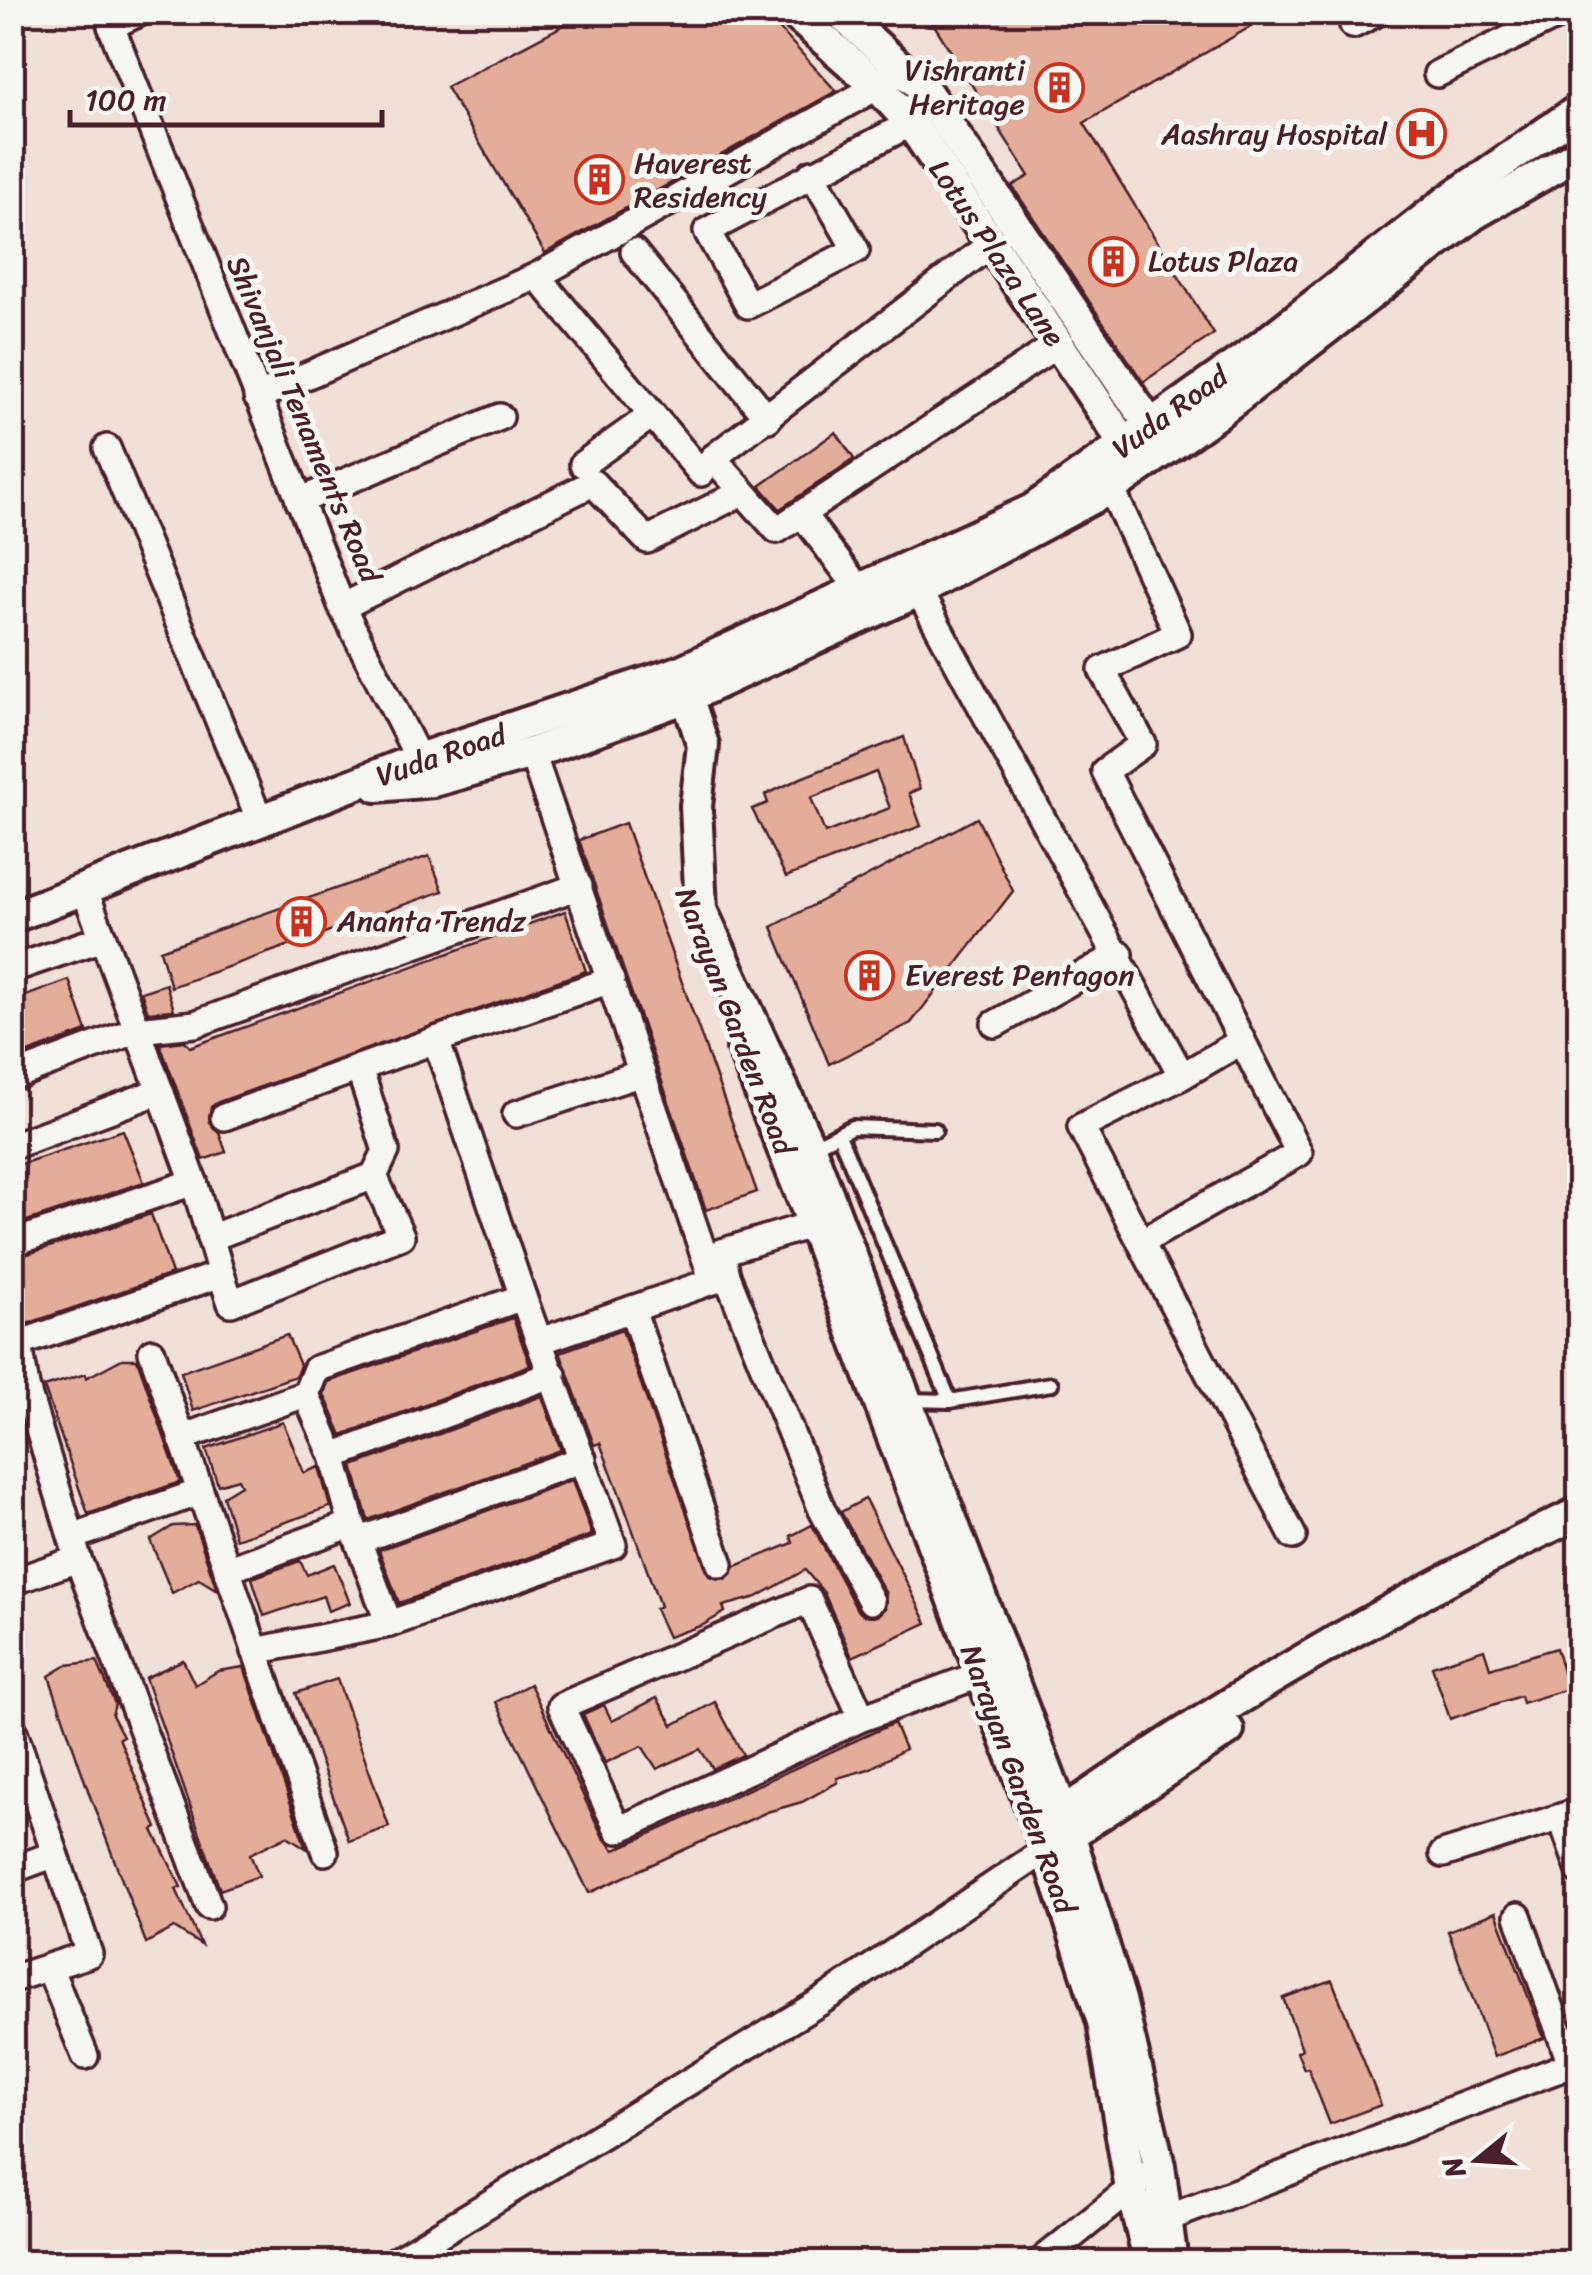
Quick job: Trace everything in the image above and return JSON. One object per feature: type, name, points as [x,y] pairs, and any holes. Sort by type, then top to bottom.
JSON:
[{"type":"street","name":"Shivanjali Tenaments Road","points":[[141,12],[111,26],[342,607],[593,483],[646,540],[743,492]]},
{"type":"street","name":"Lotus Plaza Lane","points":[[793,12],[895,105],[1132,456]]},
{"type":"street","name":"Lotus Plaza Lane","points":[[839,12],[914,79],[1158,437]]},
{"type":"street","points":[[1352,25],[1378,12]]},
{"type":"street","points":[[1437,74],[1565,12]]},
{"type":"street","points":[[812,173],[856,250],[748,305],[707,231],[812,173],[895,105],[914,79]]},
{"type":"street","points":[[256,396],[537,276],[895,105]]},
{"type":"street","name":"Vuda Road","points":[[1158,437],[1258,348],[1450,199],[1580,109]]},
{"type":"street","name":"Vuda Road","points":[[349,788],[433,781],[532,753],[912,580],[1103,478],[1407,270],[1474,214],[1580,152]]},
{"type":"street","points":[[537,276],[701,473],[713,458],[991,244]]},
{"type":"street","points":[[634,252],[768,419]]},
{"type":"street","points":[[713,458],[777,530],[1058,344]]},
{"type":"street","points":[[582,464],[652,415]]},
{"type":"street","points":[[299,501],[500,417]]},
{"type":"street","points":[[107,448],[260,823]]},
{"type":"street","points":[[1103,478],[1178,634],[1102,670],[1143,744],[1104,771],[1300,1153],[1141,1242]]},
{"type":"street","points":[[802,514],[859,590]]},
{"type":"street","points":[[912,580],[1120,954],[1182,1076]]},
{"type":"street","name":"Vuda Road","points":[[349,788],[419,759],[683,684],[859,590],[912,580]]},
{"type":"street","points":[[342,607],[419,759]]},
{"type":"street","points":[[683,684],[700,736],[696,806]]},
{"type":"street","points":[[532,753],[642,1072],[720,1278],[822,1510],[871,1601]]},
{"type":"street","points":[[12,969],[260,823],[349,788]]},
{"type":"street","name":"Narayan Garden Road","points":[[696,806],[701,910],[810,1148],[824,1220],[1120,2000],[1159,2166],[1162,2220],[1172,2262]]},
{"type":"street","name":"Narayan Garden Road","points":[[696,806],[680,838],[678,858],[684,904],[904,1400],[994,1670]]},
{"type":"street","points":[[12,1077],[137,1030],[195,1024],[578,886]]},
{"type":"street","points":[[12,918],[96,919]]},
{"type":"street","points":[[96,919],[194,1182],[232,1302],[400,1236],[374,1176]]},
{"type":"street","points":[[995,1024],[1120,954]]},
{"type":"street","points":[[224,1116],[611,980]]},
{"type":"street","points":[[254,1650],[389,1624],[614,1545],[523,1297],[436,1040]]},
{"type":"street","points":[[1242,1041],[1081,1127],[1293,1536]]},
{"type":"street","points":[[210,1238],[374,1176],[386,1151],[359,1068]]},
{"type":"street","points":[[516,1114],[642,1072]]},
{"type":"street","points":[[12,1146],[160,1091]]},
{"type":"street","points":[[12,1244],[194,1182]]},
{"type":"street","points":[[720,1278],[722,1252],[824,1220]]},
{"type":"street","points":[[210,1906],[75,1548],[16,1345],[221,1274]]},
{"type":"street","points":[[540,1341],[720,1278]]},
{"type":"street","points":[[389,1624],[332,1456],[306,1394],[316,1369],[523,1297]]},
{"type":"street","points":[[632,1309],[720,1564]]},
{"type":"street","points":[[152,1352],[325,1852]]},
{"type":"street","points":[[332,1456],[554,1374]]},
{"type":"street","points":[[181,1438],[306,1394]]},
{"type":"street","points":[[227,1570],[583,1458]]},
{"type":"street","points":[[12,1582],[75,1548],[200,1492]]},
{"type":"street","points":[[393,2262],[820,2002],[1279,1674],[1580,1512]]},
{"type":"street","points":[[1055,1832],[1325,1668],[1580,1533]]},
{"type":"street","points":[[862,1718],[808,1600],[561,1706],[618,1830],[862,1718],[994,1670]]},
{"type":"street","points":[[12,1726],[20,1770],[55,1854],[89,1954],[12,1978]]},
{"type":"street","points":[[1444,1854],[1570,1814],[1580,1871]]},
{"type":"street","name":"Narayan Garden Road","points":[[1055,1832],[1103,2022],[1131,2189],[1150,2262]]},
{"type":"street","points":[[12,1870],[55,1854]]},
{"type":"street","points":[[1162,2220],[1575,2063],[1518,1916]]},
{"type":"street","points":[[49,1966],[85,2056]]},
{"type":"street","points":[[1040,2262],[1159,2166]]},
{"type":"lane","points":[[810,1148],[852,1127],[935,1130]]},
{"type":"lane","points":[[839,1135],[950,1401]]},
{"type":"lane","points":[[904,1400],[950,1401],[1022,1393],[1051,1384]]},
{"type":"building","name":"Haverest Residency","points":[[589,12],[764,12],[836,91],[545,253],[446,87]]},
{"type":"building","points":[[926,12],[1276,12],[1084,123],[1214,334],[1143,382],[1012,186],[1029,176]]},
{"type":"building","points":[[1431,121],[1439,136],[1418,147],[1410,131]]},
{"type":"building","points":[[836,432],[854,459],[780,509],[760,486]]},
{"type":"building","points":[[904,737],[920,789],[909,793],[921,826],[786,877],[752,809],[768,803],[765,795]],"holes":[[[876,772],[890,808],[825,833],[811,798]]]},
{"type":"building","name":"Everest Pentagon","points":[[977,818],[1013,891],[911,1023],[829,1064],[772,927]]},
{"type":"building","points":[[625,823],[757,1192],[706,1210],[579,840]]},
{"type":"building","name":"Ananta Trendz","points":[[429,856],[443,891],[171,987],[160,950]]},
{"type":"building","points":[[565,911],[586,971],[218,1102],[211,1107],[209,1122],[219,1132],[226,1152],[203,1160],[160,1044],[185,1041],[190,1047]]},
{"type":"building","points":[[69,980],[87,1031],[12,1059],[12,1001]]},
{"type":"building","points":[[166,984],[174,1010],[148,1012],[141,992]]},
{"type":"building","points":[[123,1130],[144,1182],[12,1226],[12,1167]]},
{"type":"building","points":[[151,1214],[172,1274],[12,1329],[12,1259]]},
{"type":"building","points":[[513,1318],[530,1365],[342,1435],[324,1394],[328,1382]]},
{"type":"building","points":[[622,1330],[709,1576],[726,1579],[736,1566],[793,1543],[791,1536],[812,1525],[857,1610],[863,1615],[878,1616],[885,1609],[886,1594],[841,1512],[865,1499],[927,1623],[852,1657],[824,1593],[805,1570],[757,1597],[723,1606],[725,1612],[703,1625],[668,1637],[655,1609],[660,1606],[623,1503],[600,1443],[594,1445],[560,1352]]},
{"type":"building","points":[[287,1335],[300,1365],[296,1376],[193,1411],[181,1372]]},
{"type":"building","points":[[122,1359],[137,1359],[180,1482],[88,1514],[44,1387],[85,1374],[86,1378]]},
{"type":"building","points":[[542,1396],[561,1450],[368,1520],[353,1466]]},
{"type":"building","points":[[283,1422],[304,1473],[319,1467],[330,1507],[236,1539],[223,1496],[241,1485],[238,1479],[218,1485],[206,1449]]},
{"type":"building","points":[[572,1480],[592,1535],[399,1603],[379,1550]]},
{"type":"building","points":[[195,1525],[217,1590],[199,1579],[172,1593],[150,1540],[173,1526]]},
{"type":"building","points":[[300,1561],[307,1575],[334,1564],[350,1603],[328,1611],[323,1596],[264,1616],[252,1578]]},
{"type":"building","points":[[1556,1648],[1568,1689],[1522,1703],[1520,1696],[1450,1719],[1432,1666],[1484,1649],[1490,1668]]},
{"type":"building","points":[[183,1660],[195,1685],[218,1671],[244,1667],[306,1848],[287,1836],[250,1854],[259,1876],[220,1890],[145,1678]]},
{"type":"building","points":[[97,1661],[115,1704],[112,1715],[123,1736],[119,1738],[201,1945],[174,1928],[146,1943],[91,1799],[49,1676],[67,1665]]},
{"type":"building","points":[[337,1679],[389,1827],[349,1841],[296,1693]]},
{"type":"building","points":[[530,1684],[603,1837],[615,1850],[894,1723],[905,1749],[869,1769],[837,1778],[838,1782],[802,1802],[767,1812],[589,1893],[496,1702]]},
{"type":"building","points":[[657,1698],[673,1725],[715,1702],[743,1755],[713,1769],[700,1749],[657,1769],[642,1746],[605,1763],[583,1714],[604,1705],[612,1721]]},
{"type":"building","points":[[1496,1912],[1544,2038],[1494,2057],[1448,1931]]},
{"type":"building","points":[[1332,1980],[1381,2105],[1330,2124],[1308,2068],[1304,2069],[1297,2052],[1302,2049],[1283,1998]]},
{"type":"place","name":"Vishranti Heritage","points":[[1060,87]]},
{"type":"place","name":"Aashray Hospital","points":[[1422,134]]},
{"type":"place","name":"Haverest Residency","points":[[599,180]]},
{"type":"place","name":"Lotus Plaza","points":[[1113,261]]},
{"type":"place","name":"Ananta Trendz","points":[[302,921]]},
{"type":"place","name":"Everest Pentagon","points":[[870,975]]}]
